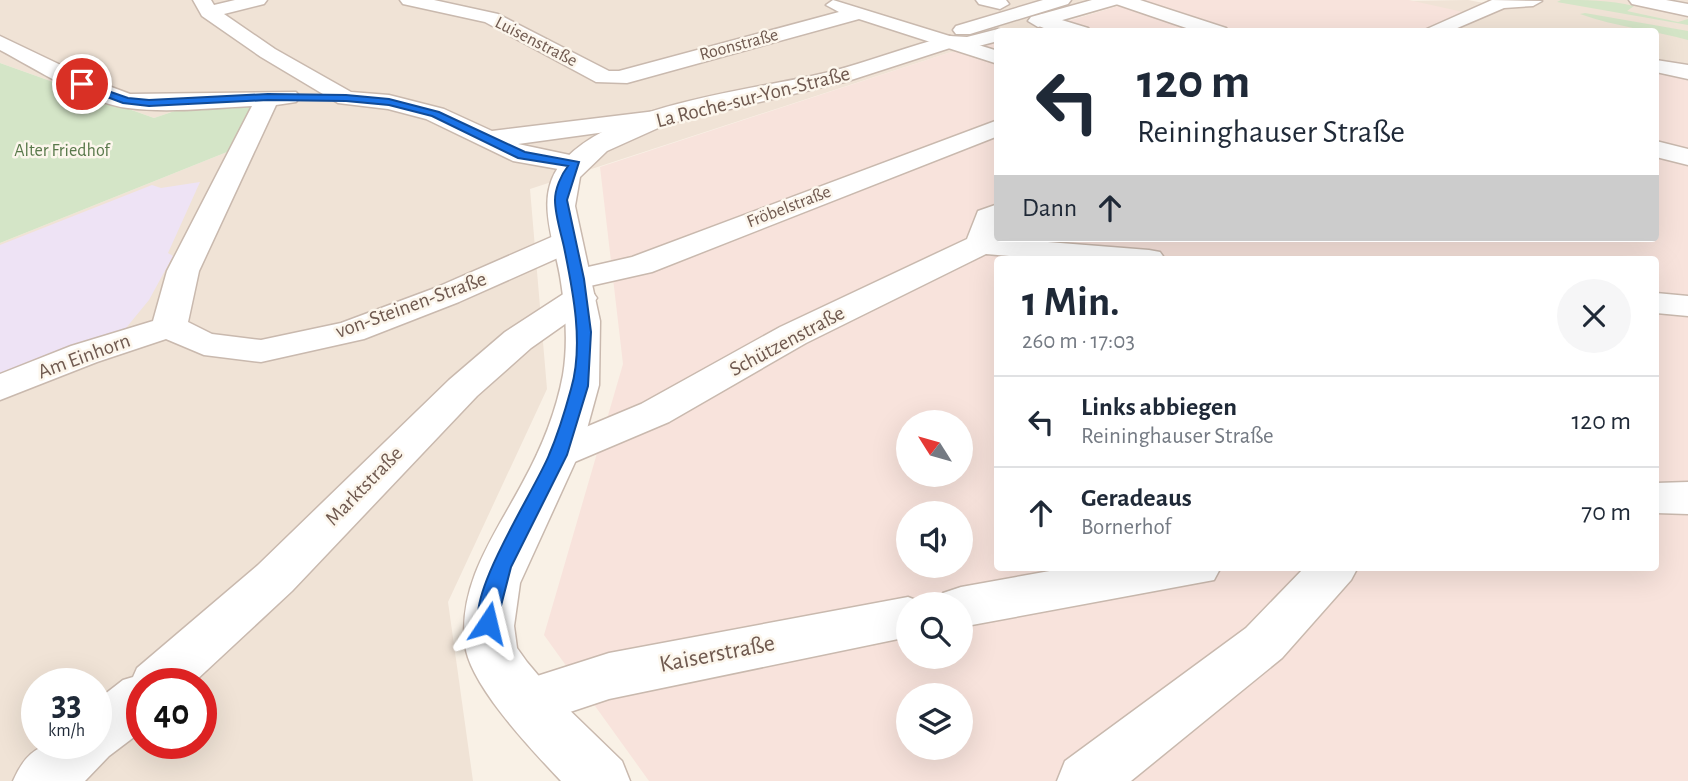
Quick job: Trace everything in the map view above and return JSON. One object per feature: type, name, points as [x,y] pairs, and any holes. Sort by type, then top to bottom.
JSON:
[{"type":"street","points":[[205,6],[258,0]]},
{"type":"street","name":"Luisenstraße","points":[[409,0],[491,18],[604,78],[619,78]]},
{"type":"street","points":[[820,0],[994,57]]},
{"type":"street","name":"La Roche-sur-Yon-Straße","points":[[949,43],[951,35],[956,32],[1062,0]]},
{"type":"street","points":[[1018,28],[1112,0]]},
{"type":"street","points":[[1122,0],[1207,28]]},
{"type":"street","points":[[1638,0],[1688,10]]},
{"type":"street","points":[[1445,28],[1501,4],[1533,1]]},
{"type":"street","points":[[205,6],[268,53],[346,98]]},
{"type":"street","name":"Roonstraße","points":[[619,78],[859,13]]},
{"type":"street","points":[[1042,20],[1068,28]]},
{"type":"street","name":"La Roche-sur-Yon-Straße","points":[[575,164],[610,140],[664,117],[827,79],[949,43],[967,43],[994,36]]},
{"type":"street","points":[[0,41],[82,84],[127,101],[184,102],[268,97],[346,98],[389,102],[435,114],[522,155],[575,164],[567,174],[561,200],[567,242],[579,288],[583,332],[580,386],[558,455],[501,567],[491,596],[488,623],[491,651],[505,676],[600,781]]},
{"type":"street","points":[[1659,67],[1688,72]]},
{"type":"street","points":[[169,327],[183,271],[268,97]]},
{"type":"street","points":[[486,138],[543,135],[614,120],[664,117]]},
{"type":"street","name":"Fröbelstraße","points":[[579,288],[994,129]]},
{"type":"street","points":[[1659,150],[1688,157]]},
{"type":"street","points":[[994,215],[988,217],[990,252],[1081,256]]},
{"type":"street","name":"von-Steinen-Straße","points":[[169,327],[204,344],[261,351],[351,331],[447,295],[567,242]]},
{"type":"street","name":"Schützenstraße","points":[[558,455],[655,413],[793,335],[990,252]]},
{"type":"street","name":"Marktstraße","points":[[174,668],[275,578],[463,388],[579,288]]},
{"type":"street","points":[[1659,303],[1688,306]]},
{"type":"street","name":"Am Einhorn","points":[[0,388],[84,354],[169,327]]},
{"type":"street","points":[[1659,498],[1688,498]]},
{"type":"street","points":[[973,605],[1109,579],[1168,571]]},
{"type":"street","points":[[1086,781],[1264,643],[1330,571]]},
{"type":"street","name":"Kaiserstraße","points":[[528,702],[609,676],[896,619]]},
{"type":"street","points":[[112,721],[126,710]]},
{"type":"street","points":[[42,781],[68,759]]},
{"type":"shaded area","points":[[0,0],[1138,0],[1041,28],[994,28],[994,43],[948,53],[530,189],[547,389],[448,602],[473,781],[0,781],[0,243],[242,146],[213,98],[154,118],[0,63]]},
{"type":"shaded area","points":[[1138,0],[1409,0],[1463,12],[1433,25],[1451,28],[1044,28]]},
{"type":"shaded area","points":[[1468,0],[1484,3],[1491,0],[1688,0],[1688,68],[1659,63],[1659,28],[1450,28],[1432,25],[1461,13],[1407,1]]},
{"type":"shaded area","points":[[994,43],[994,242],[1659,242],[1659,63],[1688,68],[1688,781],[649,781],[544,635],[623,364],[600,167],[948,53]]},
{"type":"shaded area","points":[[200,182],[168,253],[173,256],[149,300],[126,328],[0,375],[0,245],[152,185],[161,188]]},
{"type":"green space","points":[[1561,0],[1625,4],[1634,6],[1627,11],[1678,22],[1688,19],[1688,25],[1557,2]]},
{"type":"green space","points":[[1580,14],[1688,31],[1688,40],[1659,34],[1659,28],[1634,28]]},
{"type":"green space","name":"Alter Friedhof","points":[[0,63],[154,118],[213,98],[257,105],[242,146],[0,243]]},
{"type":"route","points":[[82,84],[127,101],[149,103],[268,97],[346,98],[389,102],[435,114],[522,155],[575,164],[562,186],[561,200],[567,242],[578,279],[583,332],[580,386],[558,455],[501,567],[491,596],[488,623]]}]
